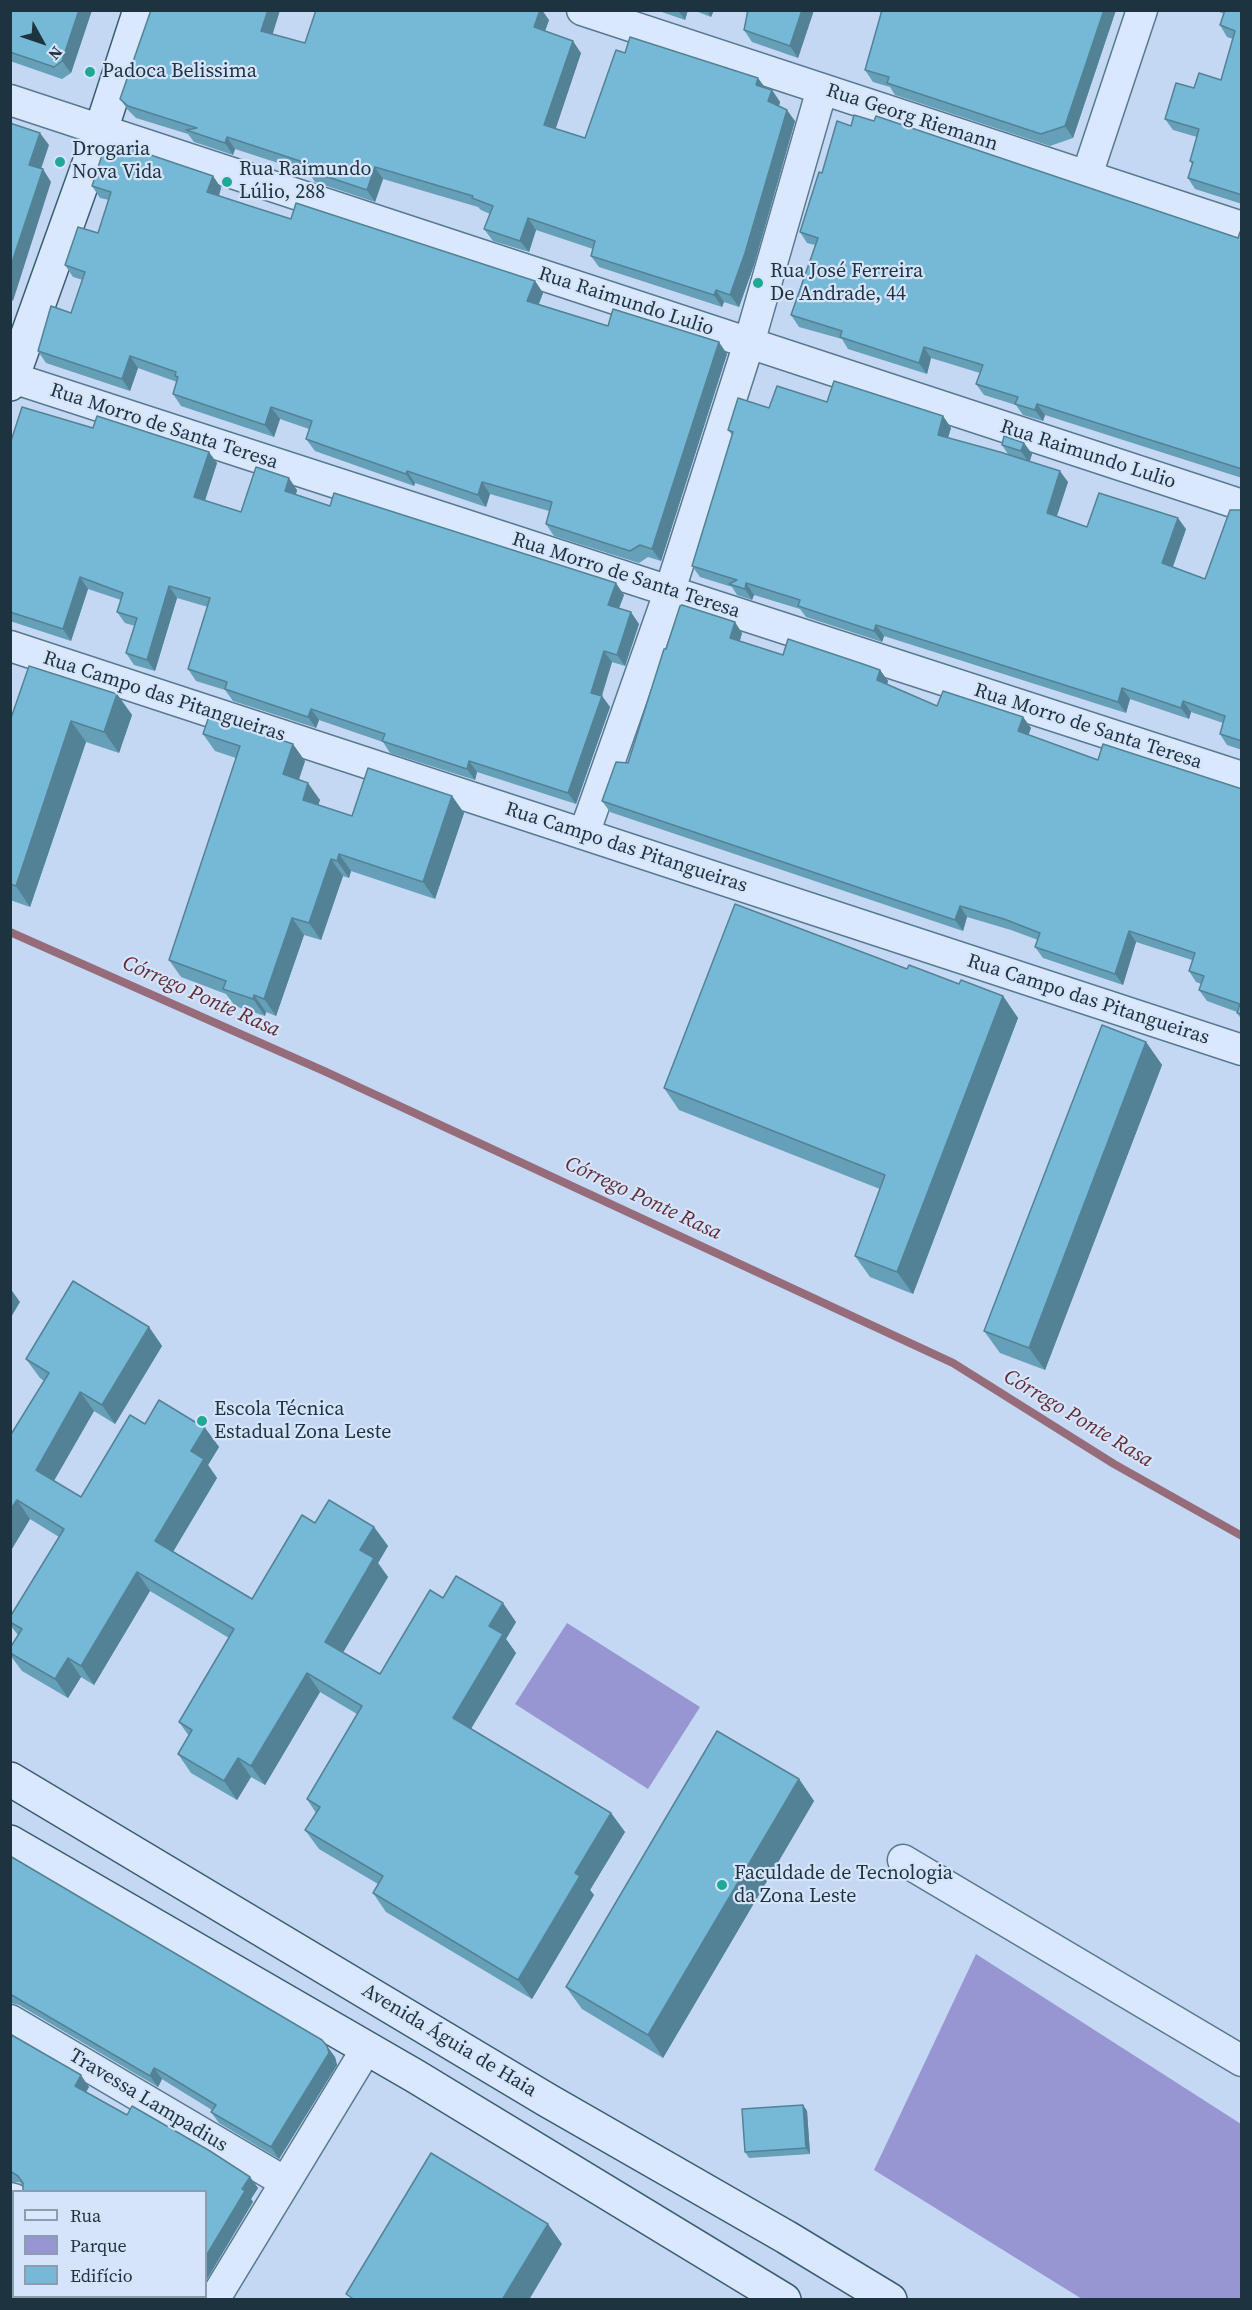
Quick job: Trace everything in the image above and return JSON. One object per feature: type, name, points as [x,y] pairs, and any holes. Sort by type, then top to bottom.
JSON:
[{"type":"main road","points":[[11,379],[101,130],[140,10]]},
{"type":"main road","name":"Avenida Águia de Haia","points":[[10,1779],[547,2100],[786,2237],[890,2300]]},
{"type":"main road","points":[[10,1842],[367,2048],[784,2300]]},
{"type":"street","name":"Rua Georg Riemann","points":[[582,10],[1242,227]]},
{"type":"street","points":[[1087,175],[1142,10]]},
{"type":"street","points":[[584,834],[670,590],[749,342],[822,89]]},
{"type":"street","name":"Rua Raimundo Lulio","points":[[10,100],[1242,505]]},
{"type":"street","name":"Rua Morro de Santa Teresa","points":[[11,379],[670,590],[1242,777]]},
{"type":"street","name":"Rua Campo das Pitangueiras","points":[[10,646],[1242,1050]]},
{"type":"street","points":[[903,1860],[1242,2061]]},
{"type":"street","name":"Travessa Lampadius","points":[[10,2020],[285,2182]]},
{"type":"street","points":[[214,2300],[367,2048]]},
{"type":"green space","points":[[567,1623],[700,1707],[648,1789],[515,1704]]},
{"type":"green space","points":[[976,1954],[1241,2124],[1241,2299],[1082,2299],[874,2170]]},
{"type":"building","points":[[10,10],[79,10],[62,61],[54,67],[10,52]]},
{"type":"building","points":[[151,10],[268,10],[261,31],[305,43],[316,10],[540,10],[534,27],[573,41],[544,125],[585,138],[616,50],[625,53],[630,37],[758,78],[756,85],[772,90],[768,101],[787,110],[745,253],[730,295],[716,290],[714,295],[591,256],[595,241],[528,218],[520,241],[484,229],[493,206],[472,198],[473,196],[375,167],[367,190],[307,170],[309,164],[227,137],[225,143],[186,130],[197,128],[128,106],[120,99]]},
{"type":"building","points":[[748,10],[802,10],[790,46],[744,30]]},
{"type":"building","points":[[882,10],[1104,10],[1065,126],[1041,134],[887,83],[889,77],[865,70]]},
{"type":"building","points":[[1225,10],[1242,10],[1242,195],[1188,178],[1199,129],[1165,119],[1176,83],[1194,88],[1199,73],[1221,80],[1235,31],[1220,25]]},
{"type":"building","points":[[854,115],[874,121],[876,116],[1238,238],[1242,231],[1242,469],[1037,404],[1035,410],[1015,404],[1018,397],[976,384],[983,365],[924,347],[919,363],[840,337],[842,331],[791,315],[818,238],[800,232],[819,172],[822,173],[837,121],[851,126]]},
{"type":"building","points":[[10,123],[40,133],[29,165],[43,169],[10,268]]},
{"type":"building","points":[[124,146],[213,176],[207,192],[291,219],[296,203],[535,281],[527,301],[608,326],[613,309],[719,342],[652,549],[640,545],[630,551],[546,524],[552,502],[482,482],[478,495],[407,471],[406,474],[306,439],[312,421],[271,407],[265,425],[173,394],[178,377],[175,376],[176,372],[130,356],[122,379],[38,351],[51,306],[71,313],[85,272],[65,265],[78,227],[98,233],[111,192],[92,186],[103,152]]},
{"type":"building","points":[[834,381],[943,416],[938,435],[1060,471],[1047,513],[1087,527],[1099,493],[1178,518],[1162,563],[1205,579],[1230,510],[1242,510],[1242,741],[1220,734],[1225,716],[1183,701],[1181,708],[1122,688],[1118,702],[876,625],[874,631],[798,606],[800,600],[746,583],[745,589],[729,584],[737,580],[692,566],[733,432],[728,430],[738,398],[769,408],[777,386],[827,402]]},
{"type":"building","points":[[22,407],[93,428],[97,416],[209,452],[194,497],[241,512],[256,467],[289,478],[285,491],[330,506],[334,493],[616,583],[608,605],[631,612],[617,655],[604,651],[591,693],[602,696],[568,793],[469,761],[467,769],[382,741],[385,734],[311,709],[308,717],[225,689],[227,682],[188,669],[210,598],[169,586],[147,660],[126,653],[137,618],[117,612],[123,593],[80,577],[63,629],[10,612],[10,444]]},
{"type":"building","points":[[1004,436],[1024,443],[1021,451],[1002,445]]},
{"type":"building","points":[[682,605],[735,622],[730,638],[783,655],[788,639],[880,670],[877,680],[937,706],[943,691],[1023,717],[1018,731],[1098,760],[1103,744],[1242,789],[1242,1014],[1237,1013],[1240,1004],[1199,990],[1204,976],[1189,971],[1195,953],[1129,931],[1115,974],[1035,947],[1040,933],[1004,919],[960,906],[955,920],[602,801],[616,762],[628,763],[664,649],[666,649]]},
{"type":"building","points":[[29,666],[117,694],[104,732],[71,721],[16,886],[10,884],[10,721]]},
{"type":"building","points":[[209,716],[293,744],[283,774],[308,783],[303,800],[352,816],[368,768],[452,796],[423,882],[339,854],[337,861],[331,859],[309,923],[292,918],[264,999],[254,995],[253,999],[223,989],[226,981],[169,960],[240,746],[203,734]]},
{"type":"building","points":[[735,904],[907,969],[909,965],[959,984],[961,980],[1003,996],[897,1272],[855,1256],[885,1175],[664,1088]]},
{"type":"building","points":[[1102,1025],[1146,1042],[1029,1348],[984,1331]]},
{"type":"building","points":[[73,1281],[149,1327],[102,1405],[80,1392],[36,1470],[81,1497],[130,1415],[145,1424],[159,1400],[205,1428],[191,1451],[204,1459],[155,1541],[252,1599],[302,1515],[315,1523],[329,1500],[374,1527],[360,1550],[374,1558],[325,1642],[380,1674],[430,1590],[443,1598],[456,1576],[503,1603],[489,1626],[503,1634],[453,1718],[611,1813],[575,1873],[580,1876],[518,1980],[373,1893],[383,1876],[305,1830],[320,1807],[307,1799],[362,1706],[307,1673],[251,1766],[238,1758],[224,1781],[178,1754],[192,1730],[179,1722],[234,1629],[137,1572],[81,1666],[68,1658],[55,1679],[10,1653],[10,1648],[22,1629],[10,1622],[10,1617],[64,1529],[17,1500],[10,1510],[10,1436],[49,1373],[26,1359]]},
{"type":"building","points":[[717,1731],[799,1779],[648,2035],[566,1987]]},
{"type":"building","points":[[10,1856],[322,2040],[329,2053],[271,2147],[211,2112],[216,2105],[165,2074],[154,2068],[150,2076],[10,1994]]},
{"type":"building","points":[[10,2034],[81,2075],[75,2086],[127,2115],[132,2106],[250,2177],[242,2189],[245,2191],[207,2254],[207,2190],[23,2190],[23,2183],[10,2171]]},
{"type":"building","points":[[803,2105],[806,2148],[745,2152],[742,2109]]},
{"type":"building","points":[[431,2153],[548,2224],[502,2300],[355,2300],[346,2294]]},
{"type":"building","points":[[12,2203],[12,2298],[153,2298],[152,2300],[10,2300],[10,2204]]},
{"type":"waterway","name":"Córrego Ponte Rasa","points":[[10,932],[324,1071],[953,1363],[1114,1464],[1242,1536]]},
{"type":"place","name":"Padoca Belissima","points":[[90,72]]},
{"type":"place","name":"Drogaria Nova Vida","points":[[60,162]]},
{"type":"place","name":"Rua Raimundo Lúlio, 288","points":[[227,182]]},
{"type":"place","name":"Rua José Ferreira De Andrade, 44","points":[[758,283]]},
{"type":"place","name":"Escola Técnica Estadual Zona Leste","points":[[202,1421]]},
{"type":"place","name":"Faculdade de Tecnologia da Zona Leste","points":[[722,1885]]}]
